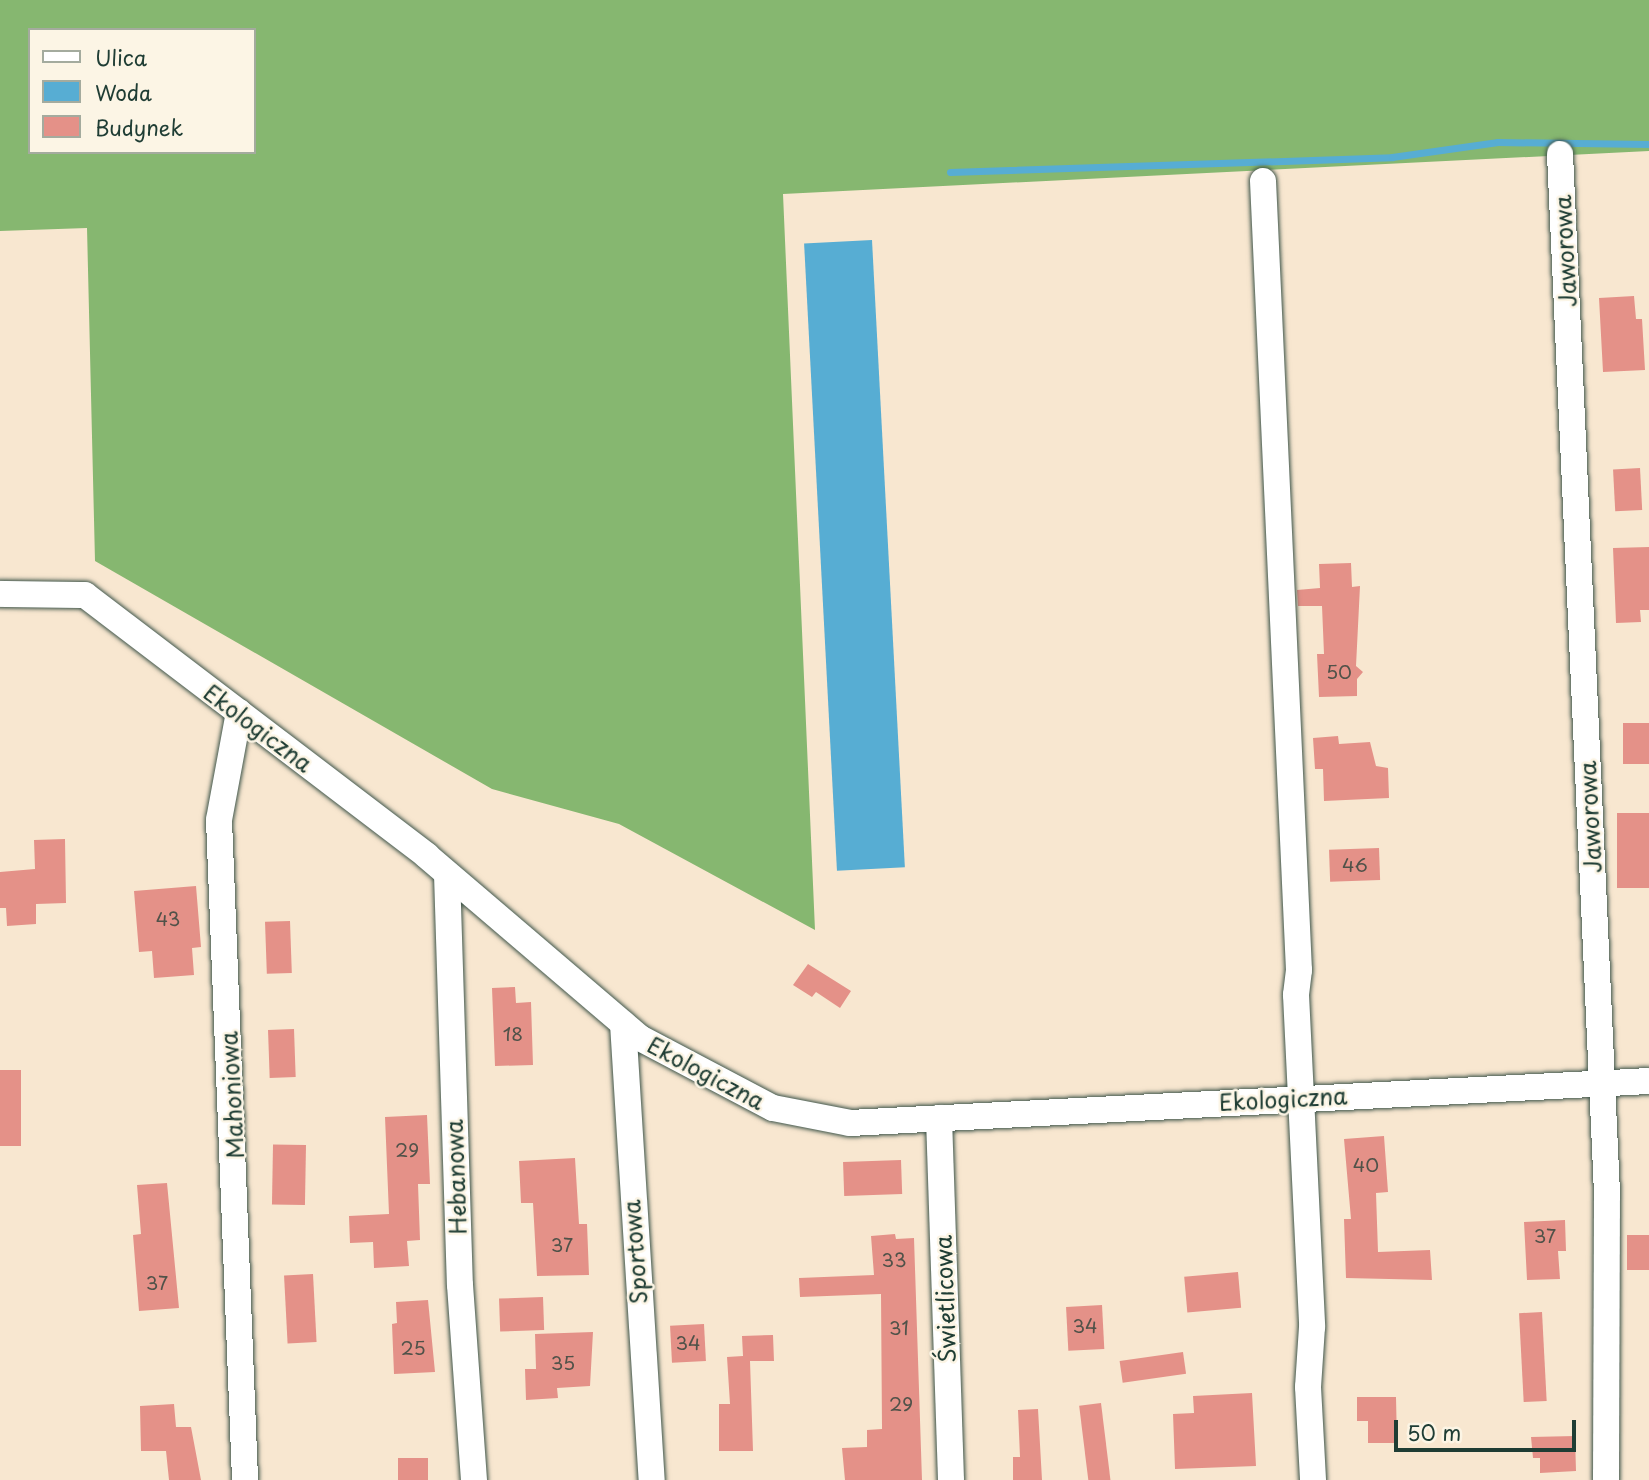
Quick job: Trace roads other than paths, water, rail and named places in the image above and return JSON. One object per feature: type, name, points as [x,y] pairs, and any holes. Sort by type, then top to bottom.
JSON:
[{"type":"street","name":"Jaworowa","points":[[1560,154],[1607,1192],[1606,1480]]},
{"type":"street","points":[[1263,181],[1299,970],[1313,1480]]},
{"type":"street","name":"Ekologiczna","points":[[0,594],[85,595],[447,874],[639,1038],[773,1108],[850,1123],[1649,1081]]},
{"type":"street","name":"Mahoniowa","points":[[239,712],[219,820],[246,1480]]},
{"type":"street","name":"Hebanowa","points":[[447,874],[460,1285],[474,1480]]},
{"type":"street","name":"Sportowa","points":[[623,1024],[652,1480]]},
{"type":"street","name":"Świetlicowa","points":[[939,1118],[951,1480]]},
{"type":"water","points":[[872,240],[905,867],[837,871],[804,244]]},
{"type":"waterway","points":[[950,172],[1392,157],[1498,142],[1649,144]]}]
